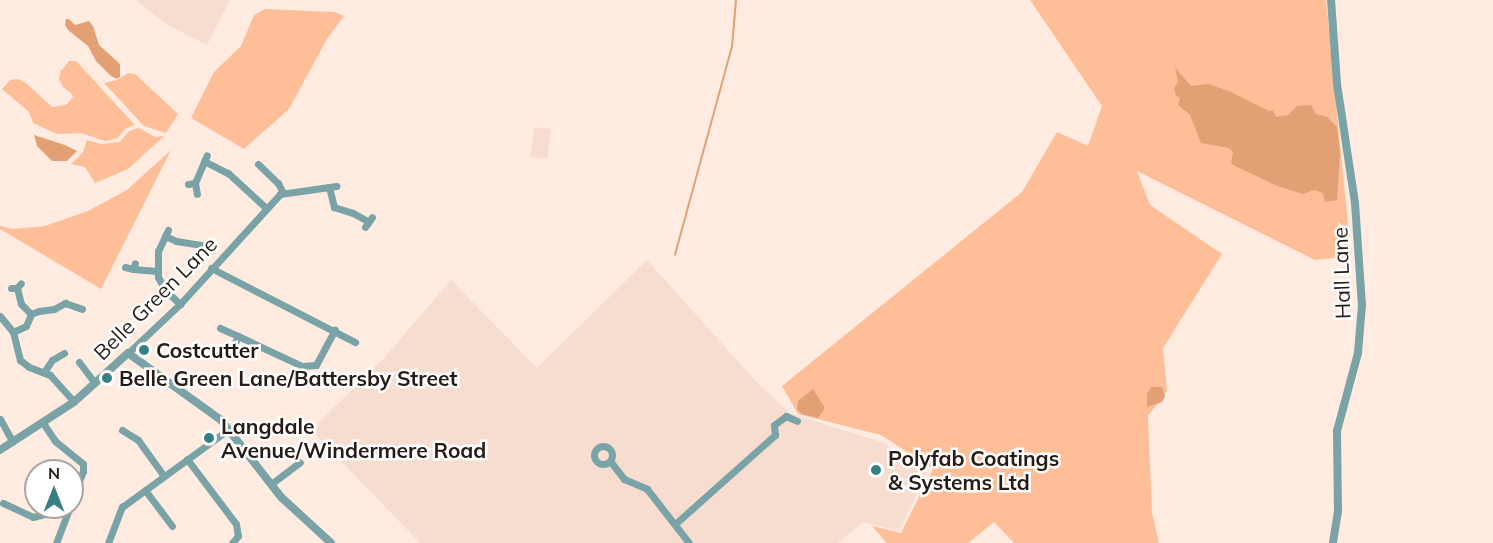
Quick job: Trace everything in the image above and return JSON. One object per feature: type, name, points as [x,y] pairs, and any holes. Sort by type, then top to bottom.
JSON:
[{"type":"street","name":"Hall Lane","points":[[1331,0],[1337,84],[1355,203],[1362,305],[1361,341],[1337,432],[1338,511],[1333,543]]},
{"type":"street","points":[[197,194],[192,184],[205,158],[228,173],[266,208]]},
{"type":"street","points":[[258,164],[278,183],[283,193],[332,186],[334,207],[354,213],[369,222]]},
{"type":"street","name":"Belle Green Lane","points":[[0,450],[74,402],[95,383],[180,304],[266,208],[283,193]]},
{"type":"street","points":[[180,304],[161,286],[157,271],[158,250],[166,233],[176,241],[201,245],[210,251]]},
{"type":"street","points":[[131,266],[157,271]]},
{"type":"street","points":[[212,268],[356,342]]},
{"type":"street","points":[[17,286],[21,304],[31,314]]},
{"type":"street","points":[[31,314],[54,309],[65,303],[84,309]]},
{"type":"street","points":[[13,332],[28,324],[31,314]]},
{"type":"street","points":[[0,316],[13,332],[20,360],[29,367],[44,372],[74,402]]},
{"type":"street","points":[[220,328],[302,366],[316,365],[335,330]]},
{"type":"street","points":[[233,347],[238,336]]},
{"type":"street","points":[[44,372],[64,353]]},
{"type":"street","points":[[128,353],[229,429],[281,497],[331,543]]},
{"type":"street","points":[[80,362],[95,383]]},
{"type":"street","points":[[675,524],[776,435],[774,425],[786,416],[797,421]]},
{"type":"street","points":[[0,419],[13,442]]},
{"type":"street","points":[[43,423],[55,441],[76,459]]},
{"type":"street","points":[[108,543],[119,511],[229,429]]},
{"type":"street","points":[[122,430],[132,432],[164,476]]},
{"type":"street","points":[[187,459],[236,524],[238,536],[232,543]]},
{"type":"street","points":[[610,461],[624,479],[647,489],[689,543]]},
{"type":"street","points":[[271,484],[300,462]]},
{"type":"street","points":[[145,490],[172,526]]},
{"type":"street","points":[[3,503],[24,512]]},
{"type":"street","points":[[56,543],[64,519]]},
{"type":"shaded area","points":[[136,0],[230,0],[207,45],[166,24]]},
{"type":"shaded area","points":[[1030,0],[1326,0],[1351,256],[1315,260],[1137,171],[1150,205],[1222,254],[1163,348],[1167,391],[1148,416],[1152,513],[1159,543],[1014,543],[994,522],[968,543],[887,543],[872,526],[901,533],[933,469],[881,435],[798,414],[782,386],[1022,192],[1057,132],[1088,146],[1102,106]]},
{"type":"shaded area","points":[[265,9],[334,12],[344,16],[327,39],[289,109],[244,149],[191,118],[214,72],[241,46],[254,15]]},
{"type":"shaded area","points":[[66,19],[75,25],[89,21],[99,45],[120,64],[120,77],[117,79],[111,76],[96,61],[88,46],[68,30],[65,25]]},
{"type":"shaded area","points":[[69,61],[76,61],[135,125],[126,128],[118,138],[105,141],[81,133],[57,134],[33,123],[29,112],[2,89],[10,80],[18,79],[26,83],[52,107],[66,105],[73,97],[59,79],[61,71]]},
{"type":"shaded area","points":[[1175,67],[1191,86],[1209,84],[1231,92],[1269,111],[1273,110],[1276,117],[1288,115],[1297,106],[1311,105],[1316,114],[1327,117],[1337,127],[1340,154],[1337,200],[1325,202],[1323,193],[1314,190],[1303,194],[1277,186],[1231,164],[1233,152],[1229,148],[1201,143],[1190,115],[1178,105],[1180,98],[1176,96],[1174,88],[1178,82]]},
{"type":"shaded area","points":[[128,73],[135,74],[178,114],[166,133],[144,126],[104,83],[117,80]]},
{"type":"shaded area","points":[[534,127],[551,129],[547,159],[530,157]]},
{"type":"shaded area","points":[[139,128],[155,137],[164,136],[128,169],[95,183],[85,167],[71,164],[83,152],[87,140],[102,144],[120,142],[129,131]]},
{"type":"shaded area","points":[[34,135],[77,151],[67,161],[52,161],[37,146]]},
{"type":"shaded area","points":[[171,150],[101,289],[0,229],[0,226],[13,229],[45,226],[88,211],[127,190]]},
{"type":"shaded area","points":[[647,260],[753,378],[789,413],[884,443],[927,473],[899,531],[863,522],[838,543],[420,543],[311,430],[386,356],[451,280],[537,368]]},
{"type":"shaded area","points":[[1151,387],[1162,387],[1165,396],[1162,402],[1147,407],[1147,394]]},
{"type":"shaded area","points":[[813,389],[825,408],[818,418],[802,414],[797,409],[798,401]]},
{"type":"waterway","points":[[675,255],[732,47],[736,0]]},
{"type":"place","name":"Costcutter","points":[[144,350]]},
{"type":"place","name":"Belle Green Lane/Battersby Street","points":[[107,378]]},
{"type":"place","name":"Langdale Avenue/Windermere Road","points":[[209,438]]},
{"type":"place","name":"Polyfab Coatings & Systems Ltd","points":[[876,470]]}]
